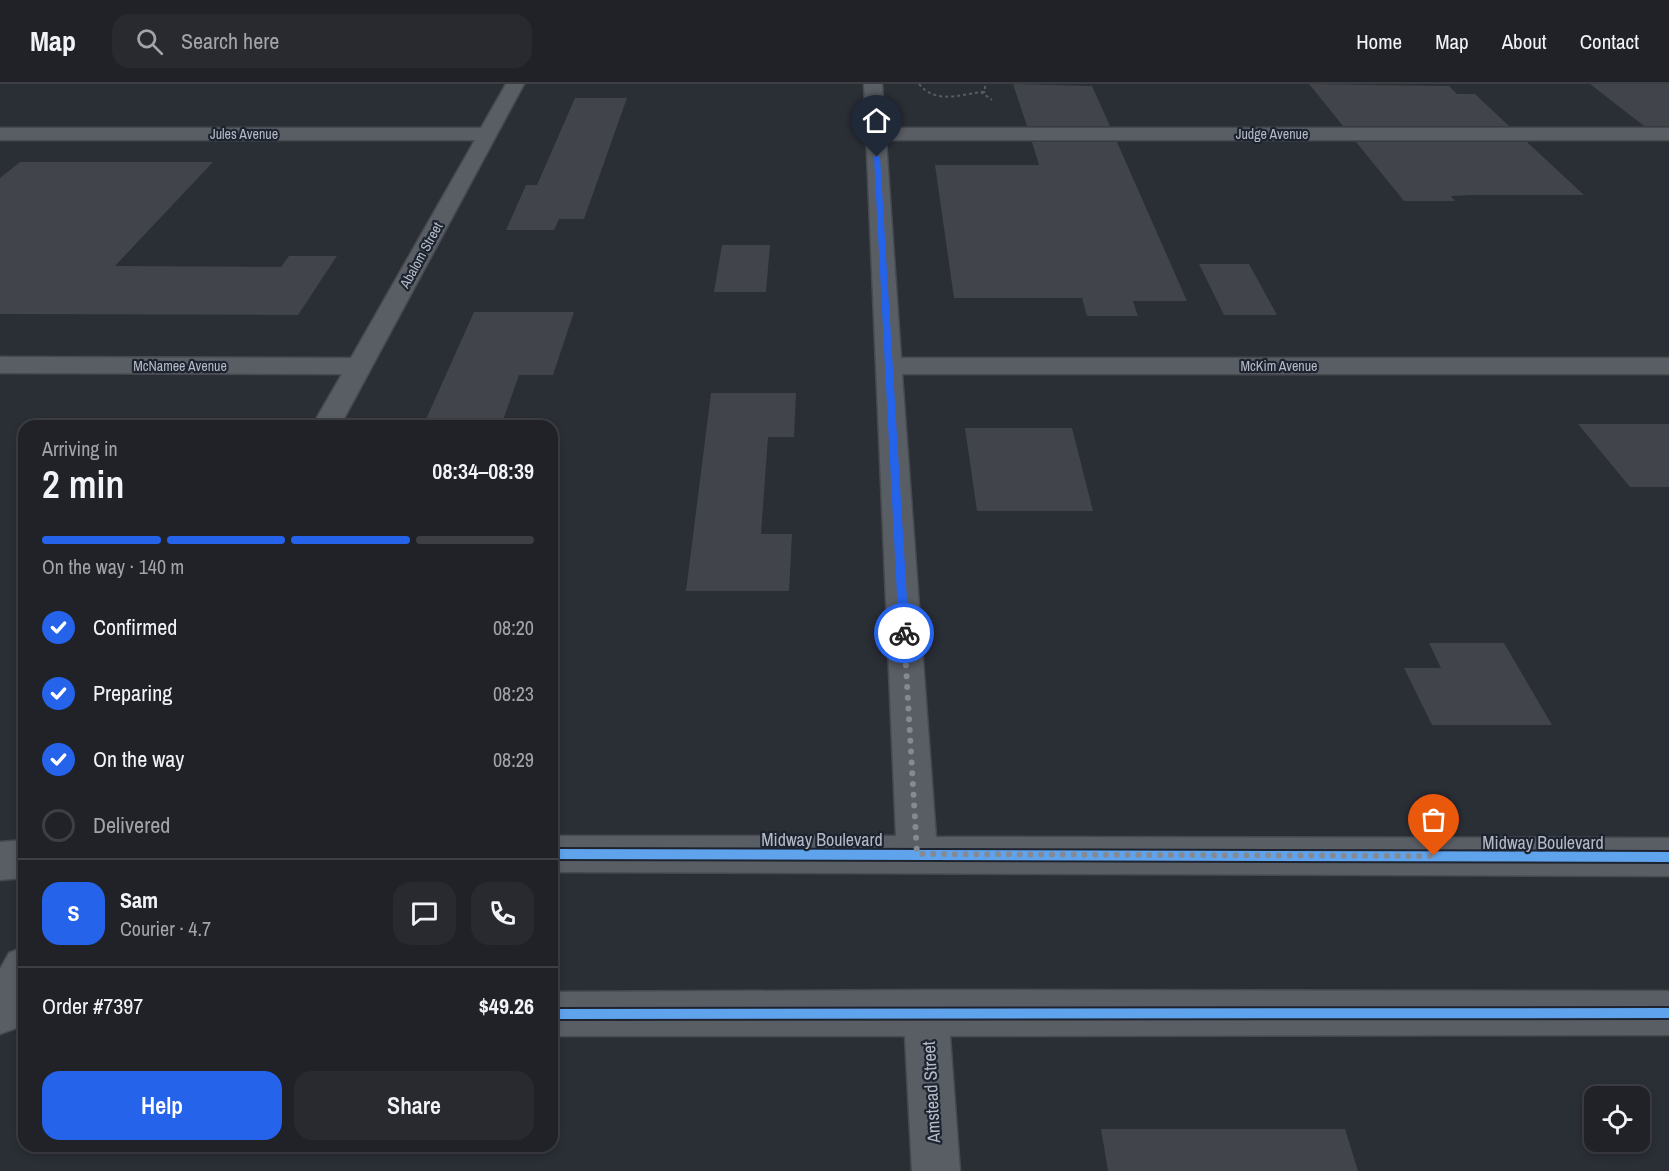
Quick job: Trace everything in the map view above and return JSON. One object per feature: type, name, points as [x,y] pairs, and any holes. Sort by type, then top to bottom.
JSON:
[{"type":"street","name":"Abalom Street","points":[[329,420],[515,84]]},
{"type":"street","points":[[873,84],[917,854]]},
{"type":"street","name":"Jules Avenue","points":[[0,134],[488,134]]},
{"type":"street","name":"Judge Avenue","points":[[876,134],[1669,134]]},
{"type":"street","name":"McNamee Avenue","points":[[0,365],[359,366]]},
{"type":"street","name":"McKim Avenue","points":[[889,366],[1669,366]]},
{"type":"street","name":"Midway Boulevard","points":[[558,854],[1669,857]]},
{"type":"street","points":[[0,861],[18,860]]},
{"type":"street","points":[[18,980],[0,1014],[18,1016]]},
{"type":"street","name":"Amstead Street","points":[[926,1012],[936,1171]]},
{"type":"street","points":[[558,1014],[1669,1013]]},
{"type":"path","points":[[919,84],[927,92],[946,98],[985,92],[984,84]]},
{"type":"building","points":[[1013,84],[1092,86],[1110,126],[1027,126]]},
{"type":"building","points":[[1309,84],[1449,86],[1457,94],[1475,94],[1509,126],[1343,126]]},
{"type":"building","points":[[1590,84],[1669,84],[1669,126],[1644,126]]},
{"type":"building","points":[[575,98],[627,98],[584,219],[559,219],[554,230],[506,230],[526,185],[537,185]]},
{"type":"building","points":[[1032,142],[1117,142],[1187,301],[1133,301],[1138,316],[1087,316],[1082,298],[954,298],[935,165],[1039,165]]},
{"type":"building","points":[[1356,142],[1527,142],[1584,195],[1472,195],[1451,196],[1455,201],[1404,201]]},
{"type":"building","points":[[20,162],[213,162],[115,266],[281,267],[289,256],[337,256],[298,315],[0,314],[0,178]]},
{"type":"building","points":[[722,245],[770,245],[766,292],[714,292]]},
{"type":"building","points":[[1199,264],[1249,264],[1277,315],[1224,315]]},
{"type":"building","points":[[474,312],[574,312],[553,375],[519,375],[503,420],[426,420]]},
{"type":"building","points":[[711,393],[796,393],[794,437],[768,437],[761,534],[792,534],[789,591],[686,591]]},
{"type":"building","points":[[1578,424],[1669,424],[1669,487],[1630,487]]},
{"type":"building","points":[[965,428],[1072,428],[1093,511],[977,511]]},
{"type":"building","points":[[1429,643],[1504,643],[1552,725],[1432,725],[1404,668],[1441,668]]},
{"type":"building","points":[[1101,1129],[1345,1129],[1358,1171],[1108,1171]]},
{"type":"cycle path","points":[[558,854],[1669,857]]},
{"type":"cycle path","points":[[558,1014],[1669,1013]]},
{"type":"way so far","points":[[904,633],[917,854],[1434,856]]},
{"type":"route","points":[[877,157],[904,633]]}]
